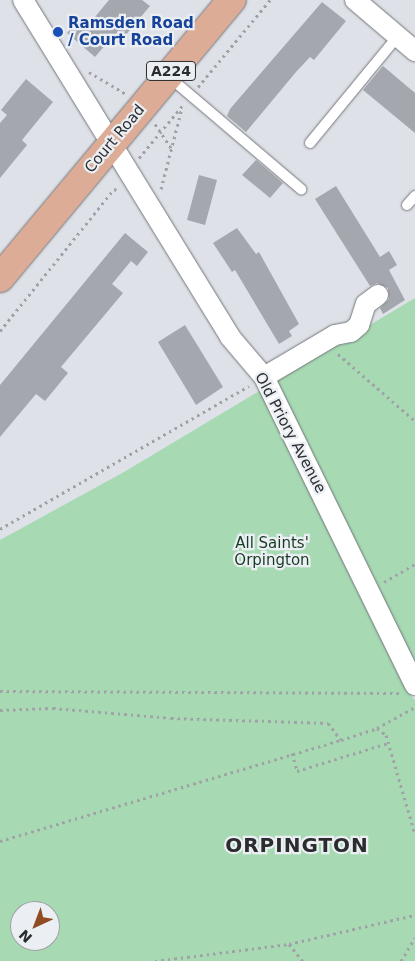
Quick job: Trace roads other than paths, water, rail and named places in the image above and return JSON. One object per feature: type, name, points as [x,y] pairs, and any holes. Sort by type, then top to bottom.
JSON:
[{"type":"main road","name":"Court Road","points":[[0,278],[232,0]]},
{"type":"street","name":"Old Priory Avenue","points":[[23,0],[153,207],[230,336],[264,377],[370,589],[410,689]]},
{"type":"street","points":[[355,0],[415,51]]},
{"type":"street","points":[[264,377],[335,335],[351,332],[359,325],[366,304],[378,295]]},
{"type":"lane","points":[[310,143],[398,36]]},
{"type":"lane","points":[[168,76],[301,189]]},
{"type":"lane","points":[[407,205],[415,196]]},
{"type":"place","name":"Ramsden Road / Court Road","points":[[58,32]]},
{"type":"district","name":"ORPINGTON","points":[[297,845]]},
{"type":"park label","name":"All Saints' Orpington","points":[[272,552]]}]
